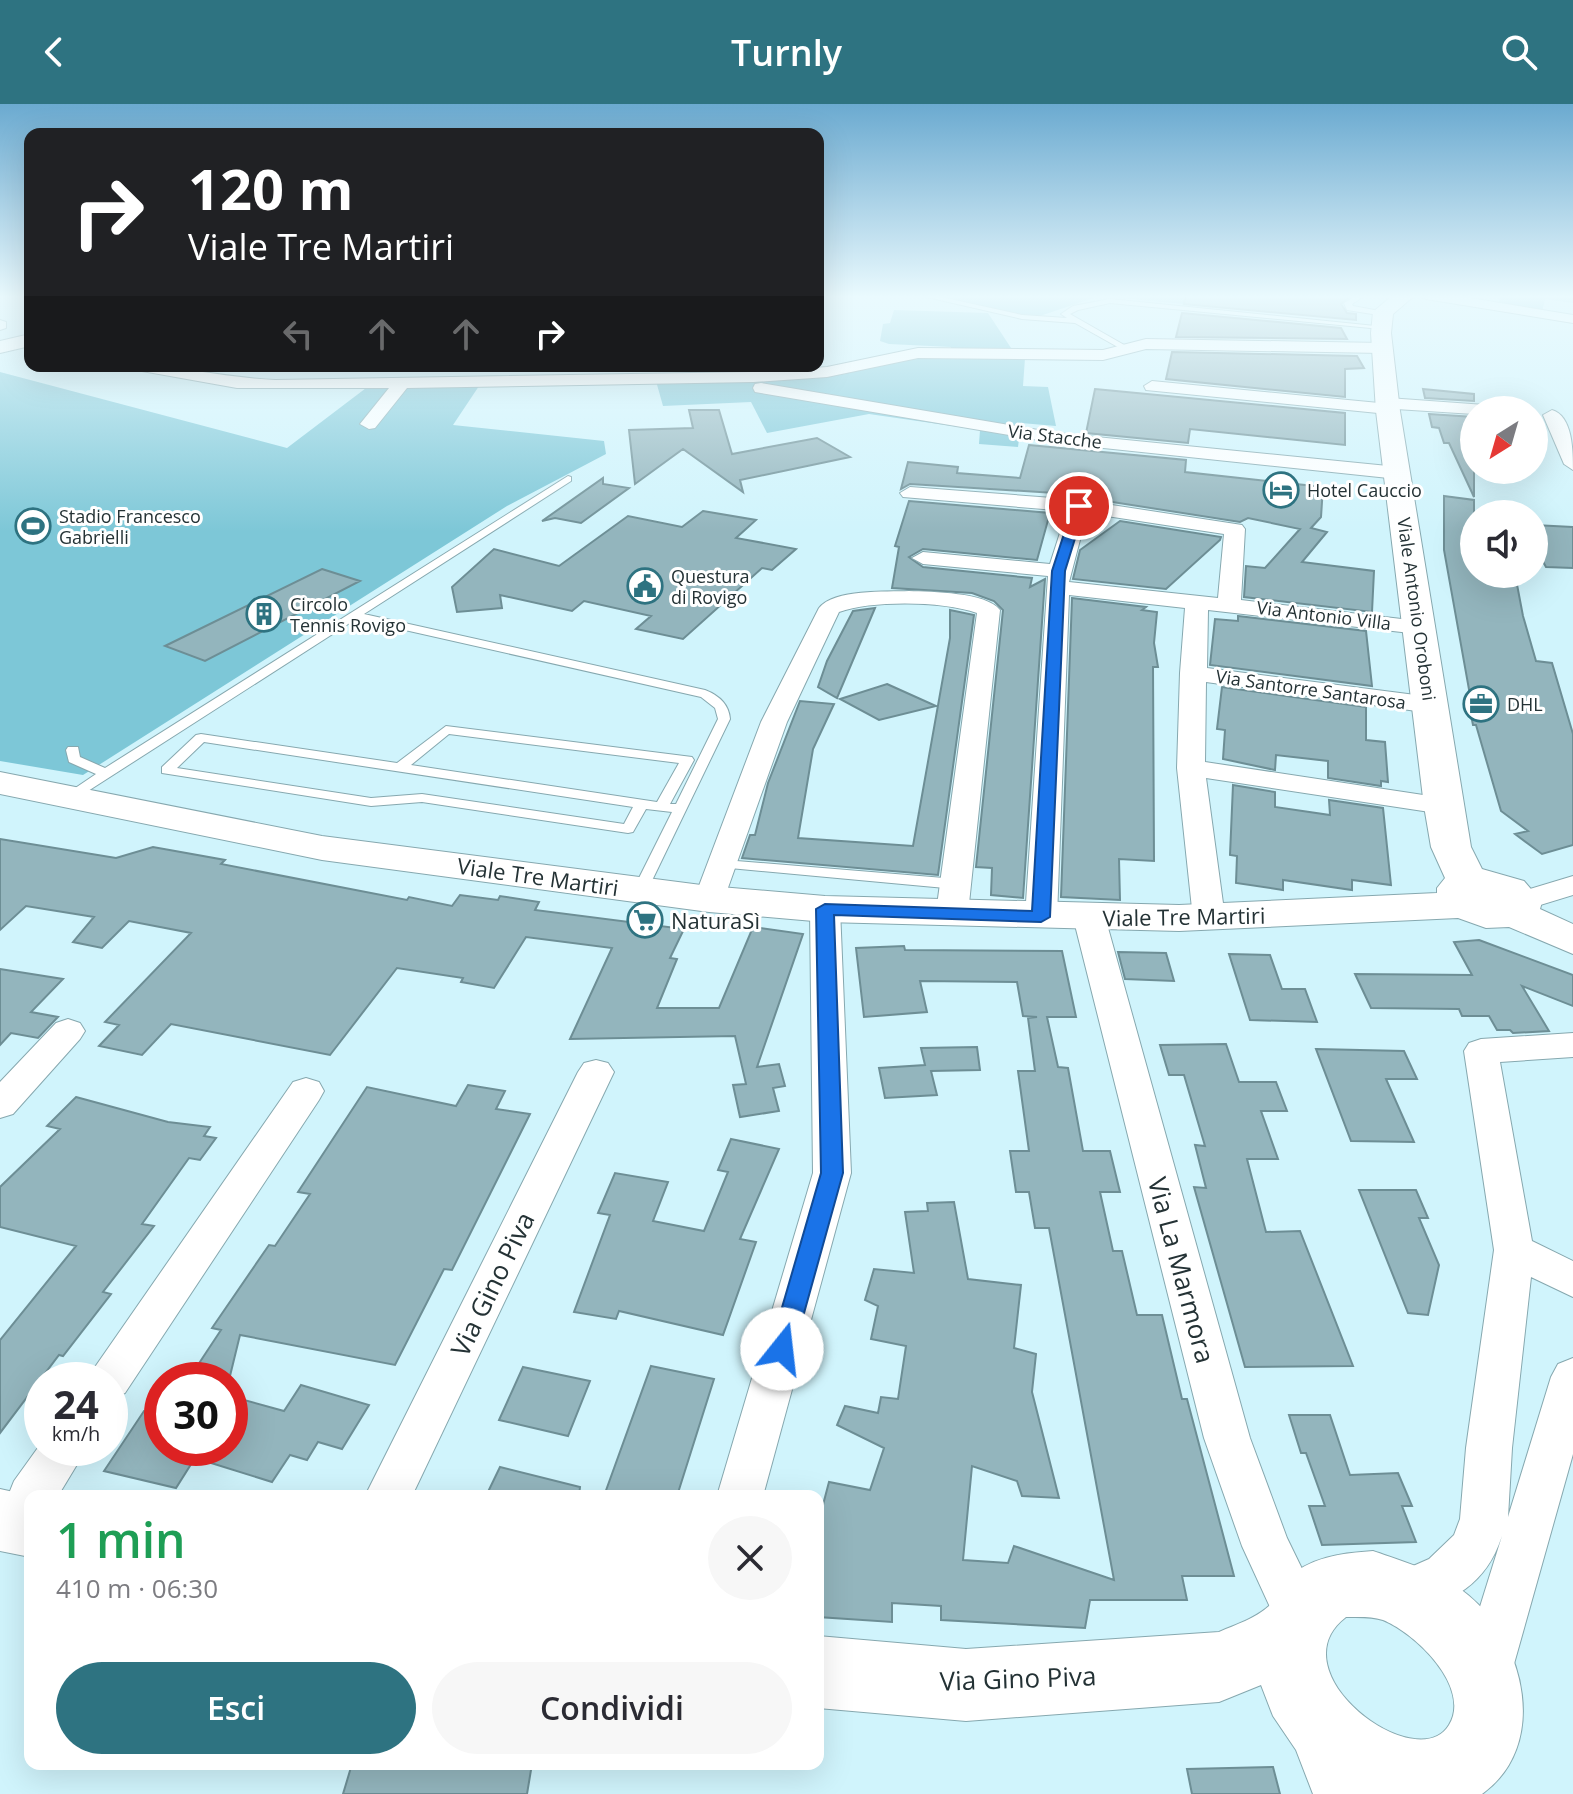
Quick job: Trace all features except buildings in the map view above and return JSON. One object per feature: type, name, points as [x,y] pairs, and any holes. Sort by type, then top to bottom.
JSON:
[{"type":"street","name":"Via Stacche","points":[[186,374],[237,383],[402,383],[577,374]]},
{"type":"street","points":[[438,382],[445,374]]},
{"type":"street","name":"Via Stacche","points":[[613,374],[715,378],[792,374]]},
{"type":"street","name":"Viale Antonio Oroboni","points":[[1386,374],[1443,806],[1451,847],[1467,894]]},
{"type":"street","name":"Via Stacche","points":[[715,378],[856,406],[1056,438],[1398,473]]},
{"type":"street","points":[[369,424],[402,383]]},
{"type":"street","points":[[1152,386],[1460,409]]},
{"type":"street","points":[[1548,414],[1573,417]]},
{"type":"street","points":[[1548,422],[1573,464]]},
{"type":"street","name":"Via Antonio Villa","points":[[910,493],[1079,506],[1235,529],[1229,604]]},
{"type":"street","points":[[1041,917],[1058,579],[1079,506]]},
{"type":"street","name":"Via Antonio Villa","points":[[923,558],[1197,601],[1419,627]]},
{"type":"street","points":[[716,881],[774,722],[830,608],[858,598],[969,602],[989,610],[954,898]]},
{"type":"street","name":"Via Santorre Santarosa","points":[[1197,601],[1192,673],[1191,768],[1209,918]]},
{"type":"street","name":"Via Santorre Santarosa","points":[[1192,673],[1431,705]]},
{"type":"street","points":[[1191,768],[1443,806]]},
{"type":"street","name":"Viale Tre Martiri","points":[[0,783],[322,848],[641,890],[716,881],[825,909],[954,898],[1041,917],[1209,918],[1467,894],[1494,916],[1518,908],[1573,940]]},
{"type":"street","points":[[1518,908],[1573,885]]},
{"type":"street","points":[[742,1490],[832,1173],[825,909]]},
{"type":"street","name":"Via La Marmora","points":[[1089,917],[1227,1438],[1296,1623]]},
{"type":"street","points":[[0,1105],[68,1031]]},
{"type":"street","points":[[1406,1594],[1446,1576],[1473,1550],[1484,1519],[1489,1448],[1514,1250],[1481,1051],[1573,1045]]},
{"type":"street","name":"Via Gino Piva","points":[[391,1490],[596,1072]]},
{"type":"street","points":[[122,1362],[306,1091]]},
{"type":"street","points":[[1514,1250],[1573,1280]]},
{"type":"street","points":[[1219,1667],[1269,1682],[1328,1744],[1387,1771],[1421,1778],[1451,1771],[1474,1755],[1573,1377]]},
{"type":"street","points":[[36,1490],[52,1466]]},
{"type":"street","points":[[1219,1667],[1266,1648],[1296,1623],[1317,1595],[1343,1585],[1373,1584],[1406,1594],[1431,1608],[1453,1628],[1472,1652],[1480,1734]]},
{"type":"street","points":[[1296,1623],[1292,1667],[1328,1744]]},
{"type":"street","name":"Via Gino Piva","points":[[824,1673],[966,1685],[1219,1667]]},
{"type":"lane","points":[[69,797],[568,479]]},
{"type":"lane","points":[[352,615],[705,694],[719,704],[724,711],[724,719],[641,890]]},
{"type":"lane","points":[[399,768],[446,730],[687,760],[661,807]]},
{"type":"lane","points":[[642,804],[628,829],[422,798],[371,802],[167,770],[201,738],[679,809]]},
{"type":"lane","points":[[159,739],[189,749]]},
{"type":"lane","points":[[73,750],[74,759],[106,773]]},
{"type":"lane","points":[[716,881],[954,898]]},
{"type":"shaded area","points":[[0,374],[287,448],[370,385],[481,383],[453,425],[604,441],[606,454],[507,506],[83,775],[0,761]]},
{"type":"shaded area","points":[[791,374],[1024,374],[1023,386],[1048,387],[1056,426],[1021,423],[1018,447],[979,444],[980,430],[869,414],[767,433],[751,402],[663,406],[656,381],[754,379]]},
{"type":"place","name":"Hotel Cauccio","points":[[1281,490]]},
{"type":"place","name":"Stadio Francesco Gabrielli","points":[[33,526]]},
{"type":"place","name":"Questura di Rovigo","points":[[645,586]]},
{"type":"place","name":"Circolo Tennis Rovigo","points":[[264,614]]},
{"type":"place","name":"DHL","points":[[1481,704]]},
{"type":"place","name":"NaturaSì","points":[[645,920]]},
{"type":"route","points":[[782,1349],[832,1173],[825,909],[1041,917],[1059,571],[1079,506]]}]
